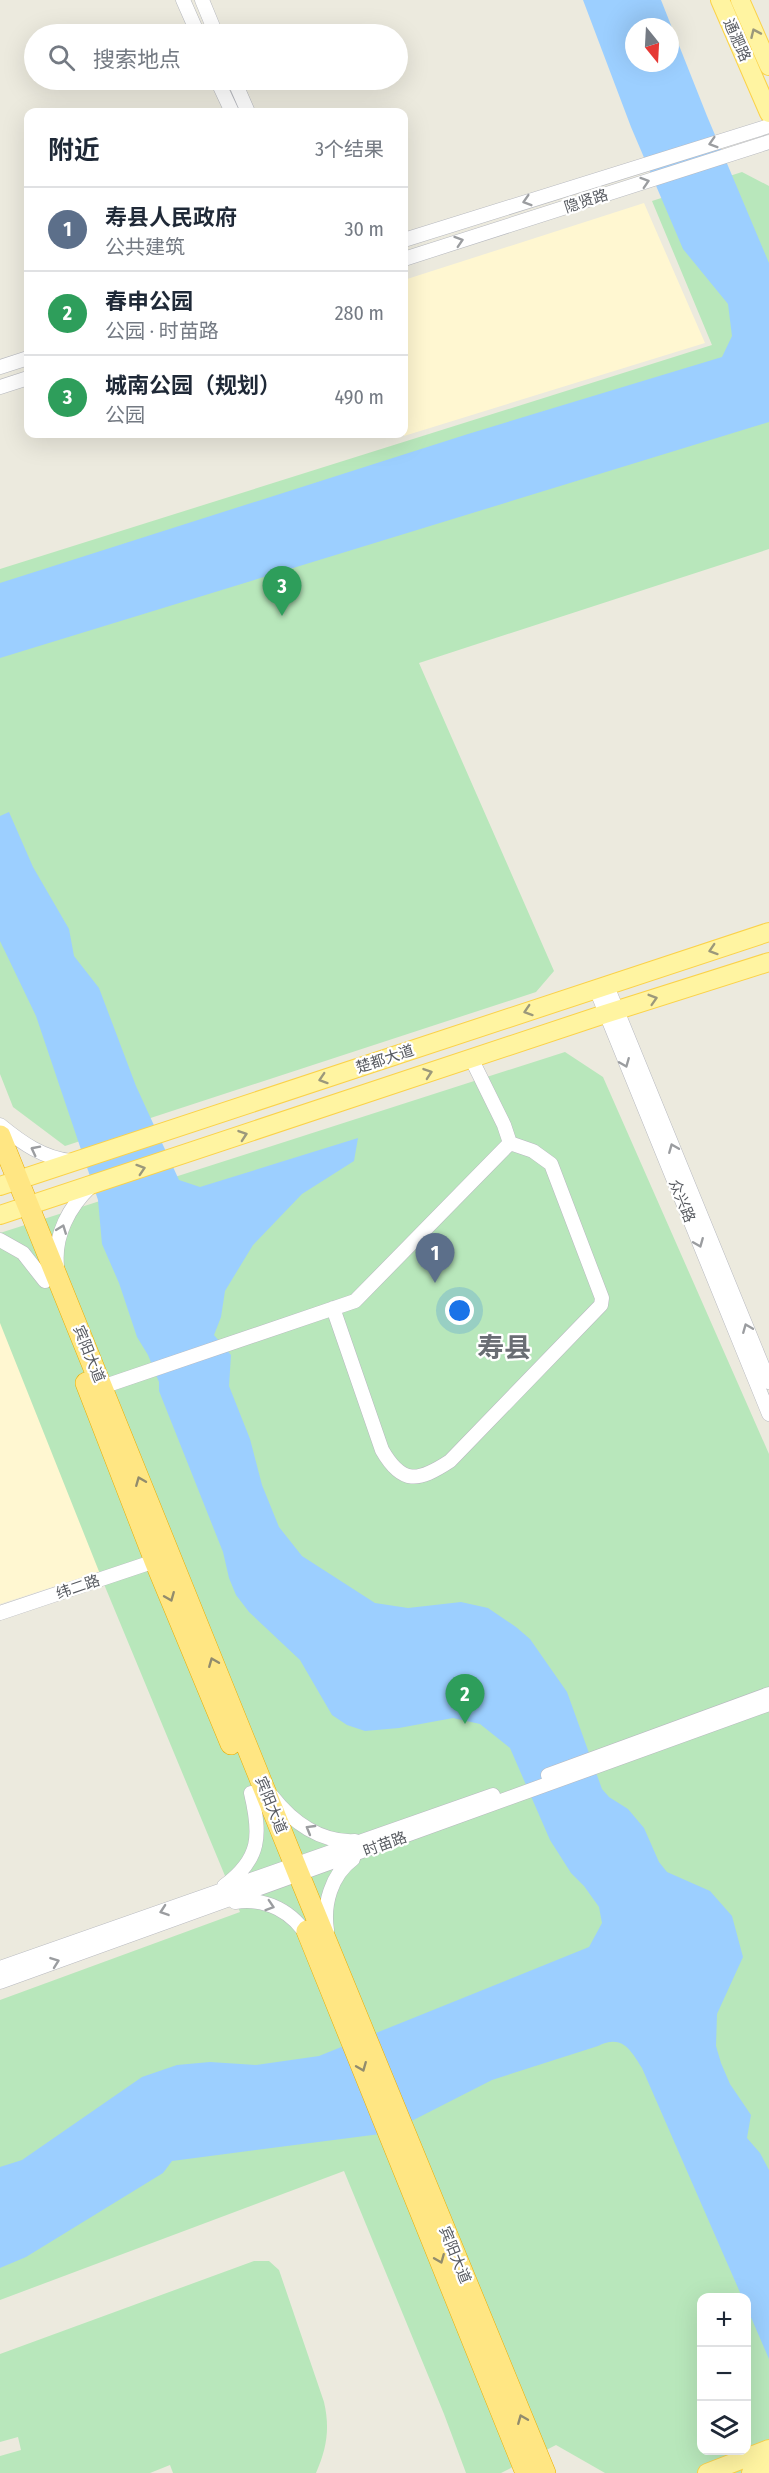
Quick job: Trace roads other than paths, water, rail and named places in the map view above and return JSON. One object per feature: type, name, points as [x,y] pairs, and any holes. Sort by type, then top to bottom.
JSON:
[{"type":"highway","name":"宾阳大道","points":[[0,1136],[6,1180],[15,1210],[52,1280],[102,1387],[256,1787],[410,2163],[540,2471]]},
{"type":"highway","name":"宾阳大道","points":[[52,1280],[155,1561],[256,1787]]},
{"type":"main road","name":"通淝路","points":[[720,0],[769,113]]},
{"type":"main road","name":"通淝路","points":[[740,0],[769,66]]},
{"type":"main road","name":"楚都大道","points":[[6,1180],[79,1160],[166,1132],[769,932]]},
{"type":"main road","name":"楚都大道","points":[[15,1210],[471,1058],[769,962]]},
{"type":"main road","points":[[707,2473],[769,2450]]},
{"type":"main road","points":[[751,2473],[769,2466]]},
{"type":"street","points":[[183,0],[194,24]]},
{"type":"street","points":[[202,0],[212,24]]},
{"type":"street","points":[[222,90],[230,108]]},
{"type":"street","points":[[238,90],[246,108]]},
{"type":"street","name":"隐贤路","points":[[408,239],[769,126]]},
{"type":"street","name":"隐贤路","points":[[408,258],[769,142]]},
{"type":"street","points":[[0,367],[24,359]]},
{"type":"street","points":[[0,387],[24,379]]},
{"type":"street","name":"众兴路","points":[[601,987],[605,1014],[769,1382]]},
{"type":"street","name":"众兴路","points":[[601,987],[759,1360],[769,1413]]},
{"type":"street","points":[[471,1058],[504,1125],[510,1143]]},
{"type":"street","points":[[0,1125],[31,1149],[56,1159],[79,1160]]},
{"type":"street","points":[[102,1387],[355,1301],[510,1143]]},
{"type":"street","points":[[333,1308],[381,1450],[390,1464],[400,1473],[411,1478],[424,1476],[450,1461],[601,1305],[602,1298],[551,1164],[533,1151],[510,1143]]},
{"type":"street","points":[[0,1240],[22,1253],[52,1280],[57,1262],[57,1241],[64,1222],[74,1206],[93,1185]]},
{"type":"street","name":"纬二路","points":[[0,1613],[155,1561]]},
{"type":"street","name":"时苗路","points":[[0,1982],[211,1901],[612,1756],[769,1694]]},
{"type":"street","name":"时苗路","points":[[612,1756],[769,1704]]},
{"type":"street","points":[[256,1787],[312,1832],[330,1839],[366,1845]]},
{"type":"street","points":[[211,1901],[250,1862],[257,1840],[256,1787]]},
{"type":"street","points":[[322,1949],[327,1902],[333,1883],[342,1868],[366,1845]]},
{"type":"street","points":[[211,1901],[247,1900],[269,1904],[285,1911],[322,1949]]},
{"type":"street","name":"时苗路","points":[[0,1968],[211,1901]]},
{"type":"water","points":[[583,0],[661,0],[668,18],[625,18],[625,72],[679,72],[679,45],[769,263],[769,422],[0,658],[0,583],[468,434],[722,357],[732,336],[728,304],[683,249],[631,127]]},
{"type":"water","points":[[9,812],[33,867],[69,929],[74,956],[99,988],[136,1086],[179,1180],[200,1187],[358,1138],[354,1161],[302,1194],[253,1245],[225,1291],[221,1317],[214,1335],[231,1355],[229,1386],[250,1439],[262,1485],[279,1527],[302,1556],[375,1603],[408,1608],[461,1602],[488,1608],[530,1639],[567,1692],[602,1789],[609,1797],[628,1809],[644,1828],[659,1862],[667,1872],[710,1891],[732,1916],[743,1957],[717,2014],[716,2046],[730,2084],[751,2115],[747,2138],[760,2153],[769,2170],[769,2359],[751,2317],[751,2293],[740,2293],[642,2068],[624,2045],[613,2042],[492,2080],[388,2133],[172,2161],[163,2173],[26,2257],[0,2268],[0,2167],[22,2160],[142,2077],[177,2065],[210,2062],[256,2065],[319,2056],[589,1947],[602,1923],[599,1907],[571,1873],[550,1840],[510,1748],[480,1724],[453,1718],[399,1728],[365,1731],[347,1725],[332,1715],[300,1660],[249,1612],[236,1595],[223,1552],[159,1391],[159,1382],[148,1355],[137,1337],[119,1283],[102,1244],[98,1200],[36,1016],[0,941],[0,816]]},
{"type":"place","name":"城南公园（规划）","points":[[282,616]]},
{"type":"place","name":"寿县人民政府","points":[[435,1283]]},
{"type":"place","name":"春申公园","points":[[465,1724]]},
{"type":"district","name":"寿县","points":[[504,1348]]}]
